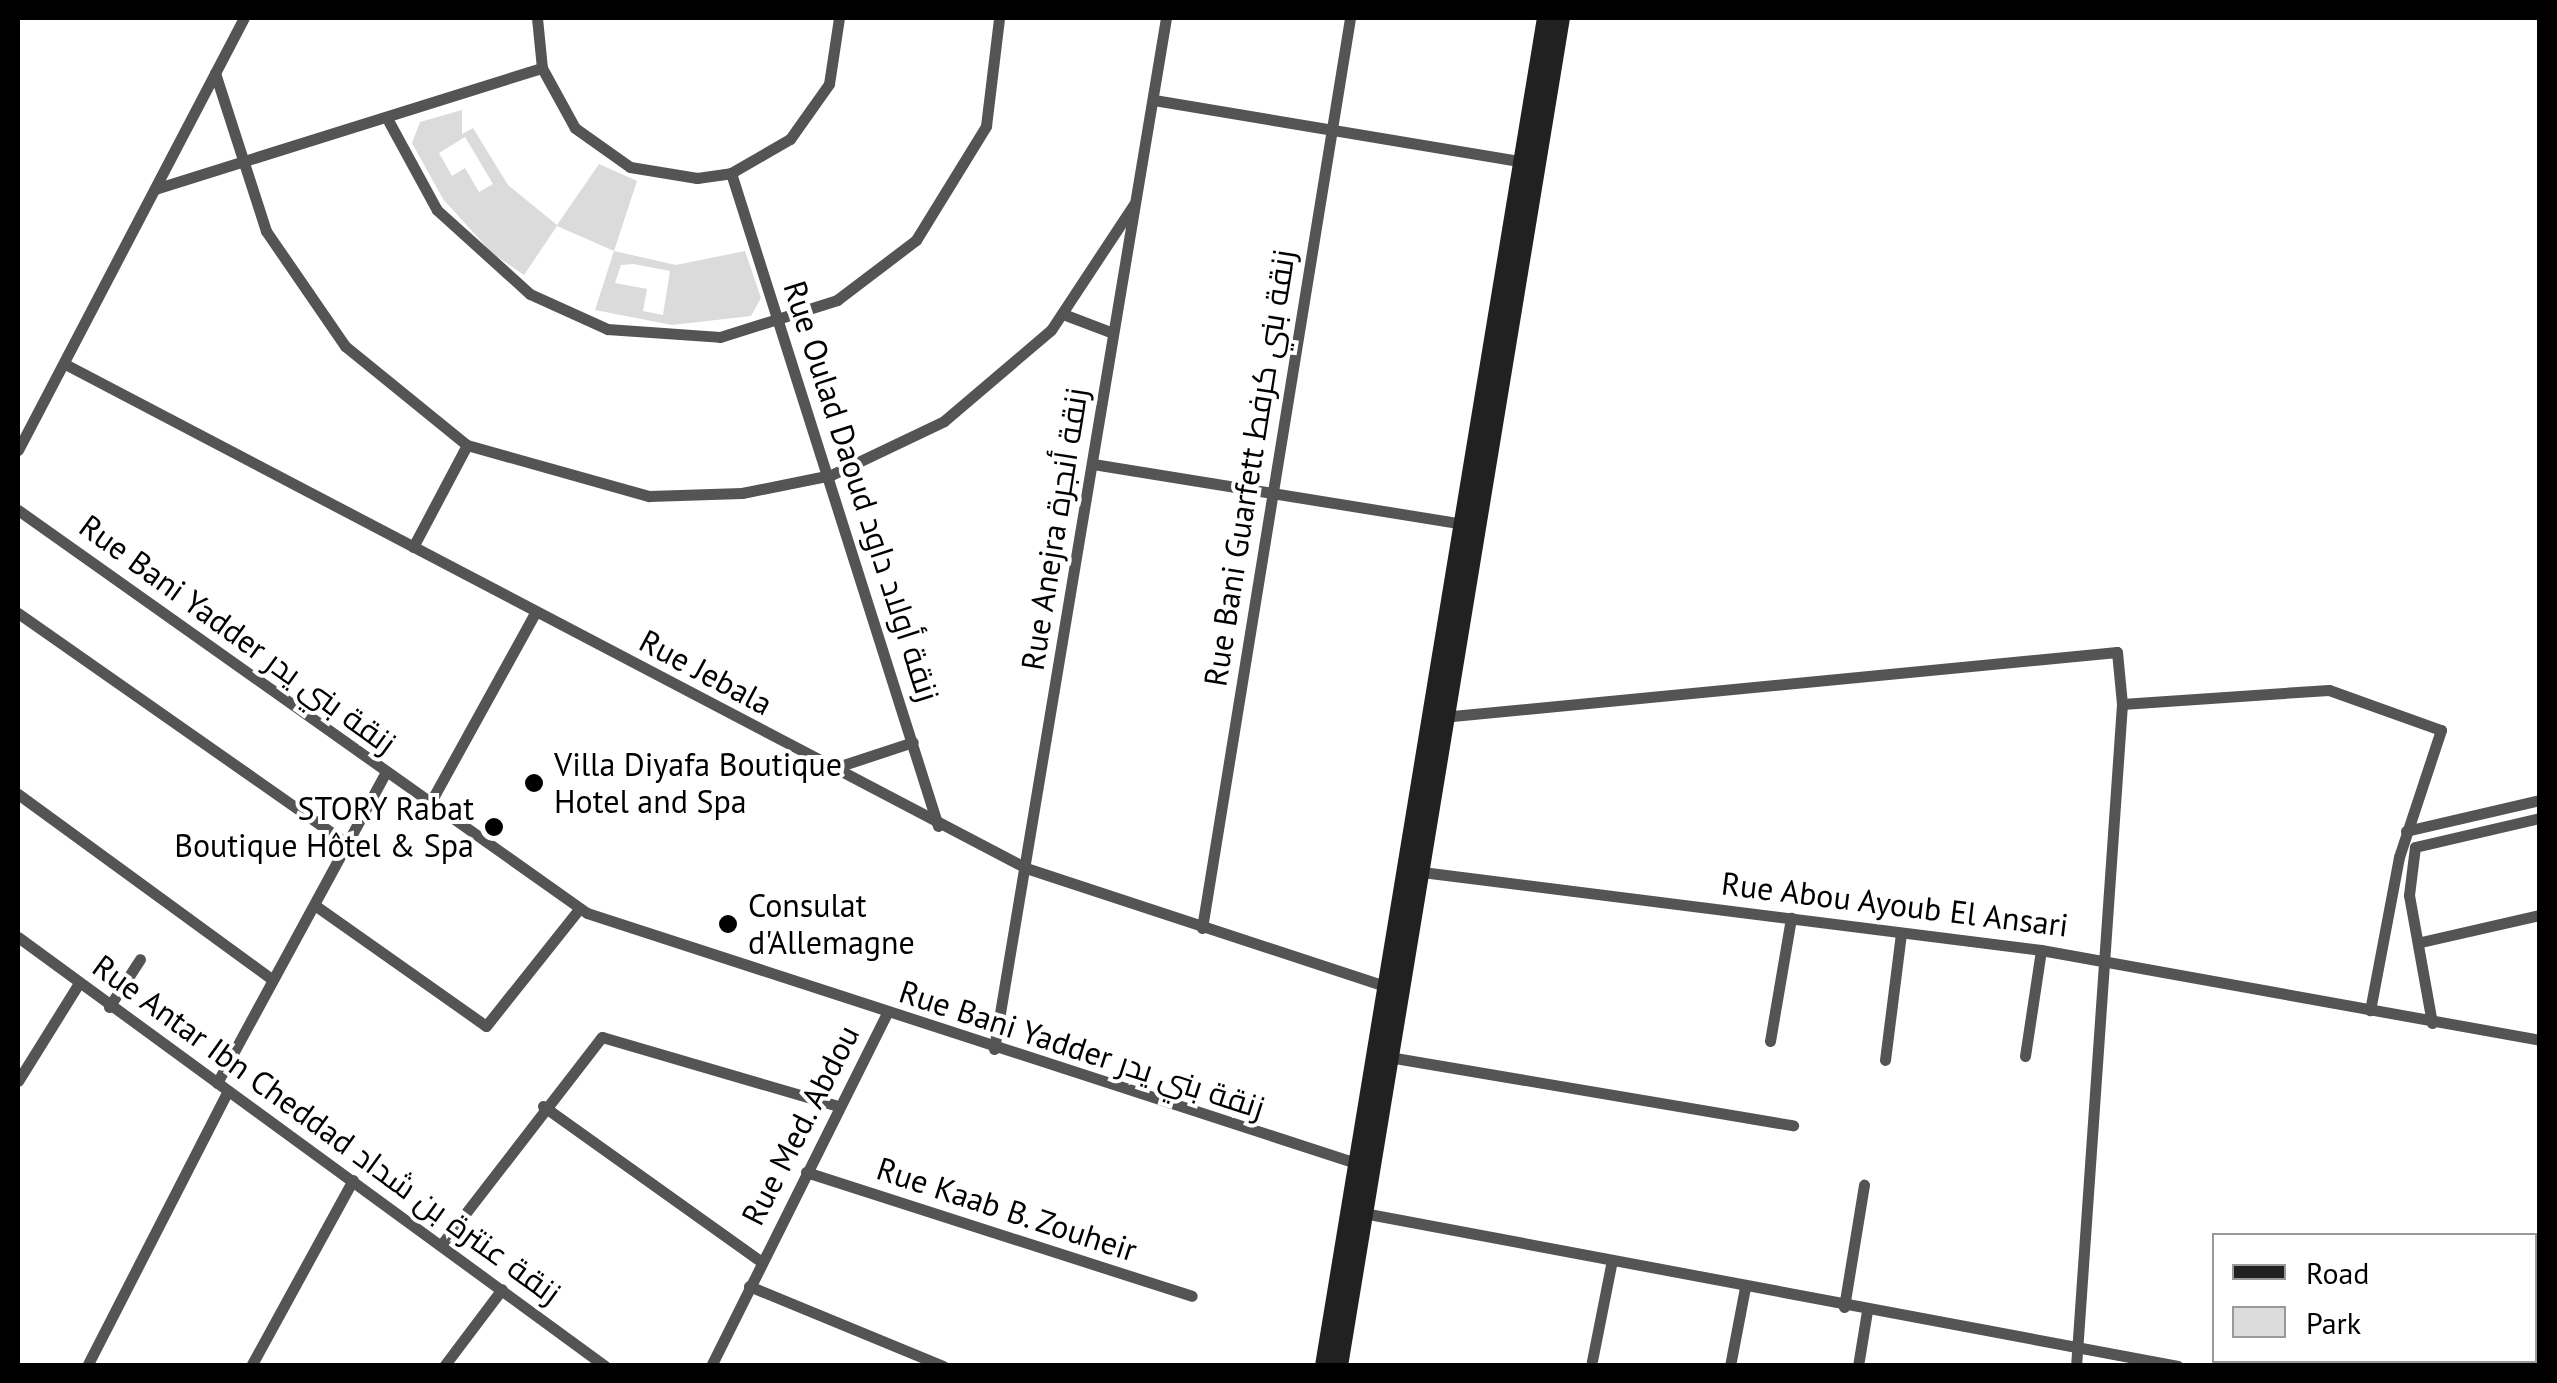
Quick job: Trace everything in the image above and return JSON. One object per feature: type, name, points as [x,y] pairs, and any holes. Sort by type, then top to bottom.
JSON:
[{"type":"street","points":[[18,450],[244,18]]},
{"type":"street","points":[[537,18],[542,68],[575,128],[615,159],[663,176],[731,173],[776,150],[813,114],[829,84],[839,18]]},
{"type":"street","points":[[389,122],[452,228],[546,304],[657,337],[780,324],[870,281],[940,209],[986,126],[999,18]]},
{"type":"street","name":"Rue Anejra زنقة أنجرة","points":[[994,1049],[1166,18]]},
{"type":"street","name":"Rue Bani Guarfett زنقة بني كرفط","points":[[1202,928],[1350,18]]},
{"type":"street","points":[[1531,163],[1546,18]]},
{"type":"street","points":[[1324,1366],[1356,1212],[1417,871],[1531,163],[1561,18]]},
{"type":"street","points":[[156,189],[389,122],[542,68]]},
{"type":"street","points":[[215,73],[240,166],[304,296],[401,399],[467,445],[648,496],[742,493],[831,475],[944,421],[1063,314],[1134,204]]},
{"type":"street","points":[[1154,100],[1531,163]]},
{"type":"street","name":"Rue Oulad Daoud زنقة أولاد داود","points":[[731,173],[831,475],[938,826]]},
{"type":"street","points":[[1063,314],[1113,333]]},
{"type":"street","name":"Rue Jebala","points":[[64,364],[831,770],[1026,868],[1396,989]]},
{"type":"street","points":[[412,547],[467,445]]},
{"type":"street","points":[[1093,464],[1474,526]]},
{"type":"street","name":"Rue Bani Yadder زنقة بني يدر","points":[[18,510],[579,909],[887,1014],[1364,1166]]},
{"type":"street","points":[[18,613],[348,844]]},
{"type":"street","points":[[429,805],[536,613]]},
{"type":"street","points":[[1443,717],[2110,649],[2122,659],[2076,1366]]},
{"type":"street","points":[[2122,704],[2330,690],[2441,730],[2406,830],[2370,1010]]},
{"type":"street","points":[[831,770],[913,742]]},
{"type":"street","points":[[87,1366],[222,1087],[270,978],[316,906],[385,774]]},
{"type":"street","points":[[18,794],[270,978]]},
{"type":"street","points":[[2406,830],[2540,800]]},
{"type":"street","points":[[2432,1023],[2421,942],[2409,895],[2415,847],[2540,818]]},
{"type":"street","name":"Rue Abou Ayoub El Ansari","points":[[1417,871],[2041,950],[2540,1040]]},
{"type":"street","points":[[316,906],[484,1026],[579,909]]},
{"type":"street","points":[[2421,942],[2540,914]]},
{"type":"street","points":[[1770,1040],[1791,918]]},
{"type":"street","points":[[1885,1060],[1901,933]]},
{"type":"street","name":"Rue Antar Ibn Cheddad زنقة عنترة بن شداد","points":[[18,937],[605,1366]]},
{"type":"street","points":[[2025,1056],[2041,950]]},
{"type":"street","points":[[109,1006],[140,959]]},
{"type":"street","points":[[18,1081],[80,983]]},
{"type":"street","name":"Rue Med. Abdou","points":[[710,1366],[887,1014]]},
{"type":"street","points":[[441,1246],[543,1106],[606,1036],[838,1106]]},
{"type":"street","points":[[1384,1056],[1793,1125]]},
{"type":"street","name":"Rue Med. Abdou","points":[[543,1106],[762,1262]]},
{"type":"street","name":"Rue Kaab B. Zouheir","points":[[806,1172],[1192,1296]]},
{"type":"street","points":[[251,1366],[352,1180]]},
{"type":"street","points":[[1844,1307],[1864,1185]]},
{"type":"street","points":[[1356,1212],[1867,1312],[2178,1366]]},
{"type":"street","points":[[1339,1366],[1356,1212]]},
{"type":"street","points":[[1591,1366],[1612,1260]]},
{"type":"street","points":[[749,1286],[943,1366]]},
{"type":"street","points":[[1730,1366],[1744,1287]]},
{"type":"street","points":[[444,1366],[502,1290]]},
{"type":"street","points":[[1858,1366],[1867,1312]]},
{"type":"green space","points":[[462,110],[462,134],[473,128],[508,185],[557,225],[599,164],[637,181],[614,251],[557,226],[524,275],[492,253],[443,199],[412,143],[420,122]],"holes":[[[465,137],[493,184],[479,192],[465,168],[452,176],[439,153]]]},
{"type":"green space","points":[[614,251],[676,265],[745,251],[761,298],[751,316],[672,325],[595,310]],"holes":[[[621,265],[670,271],[663,315],[643,311],[647,289],[615,283]]]},
{"type":"place","name":"Villa Diyafa Boutique Hotel and Spa","points":[[534,783]]},
{"type":"place","name":"STORY Rabat Boutique Hôtel & Spa","points":[[494,827]]},
{"type":"place","name":"Consulat d'Allemagne","points":[[728,924]]}]
